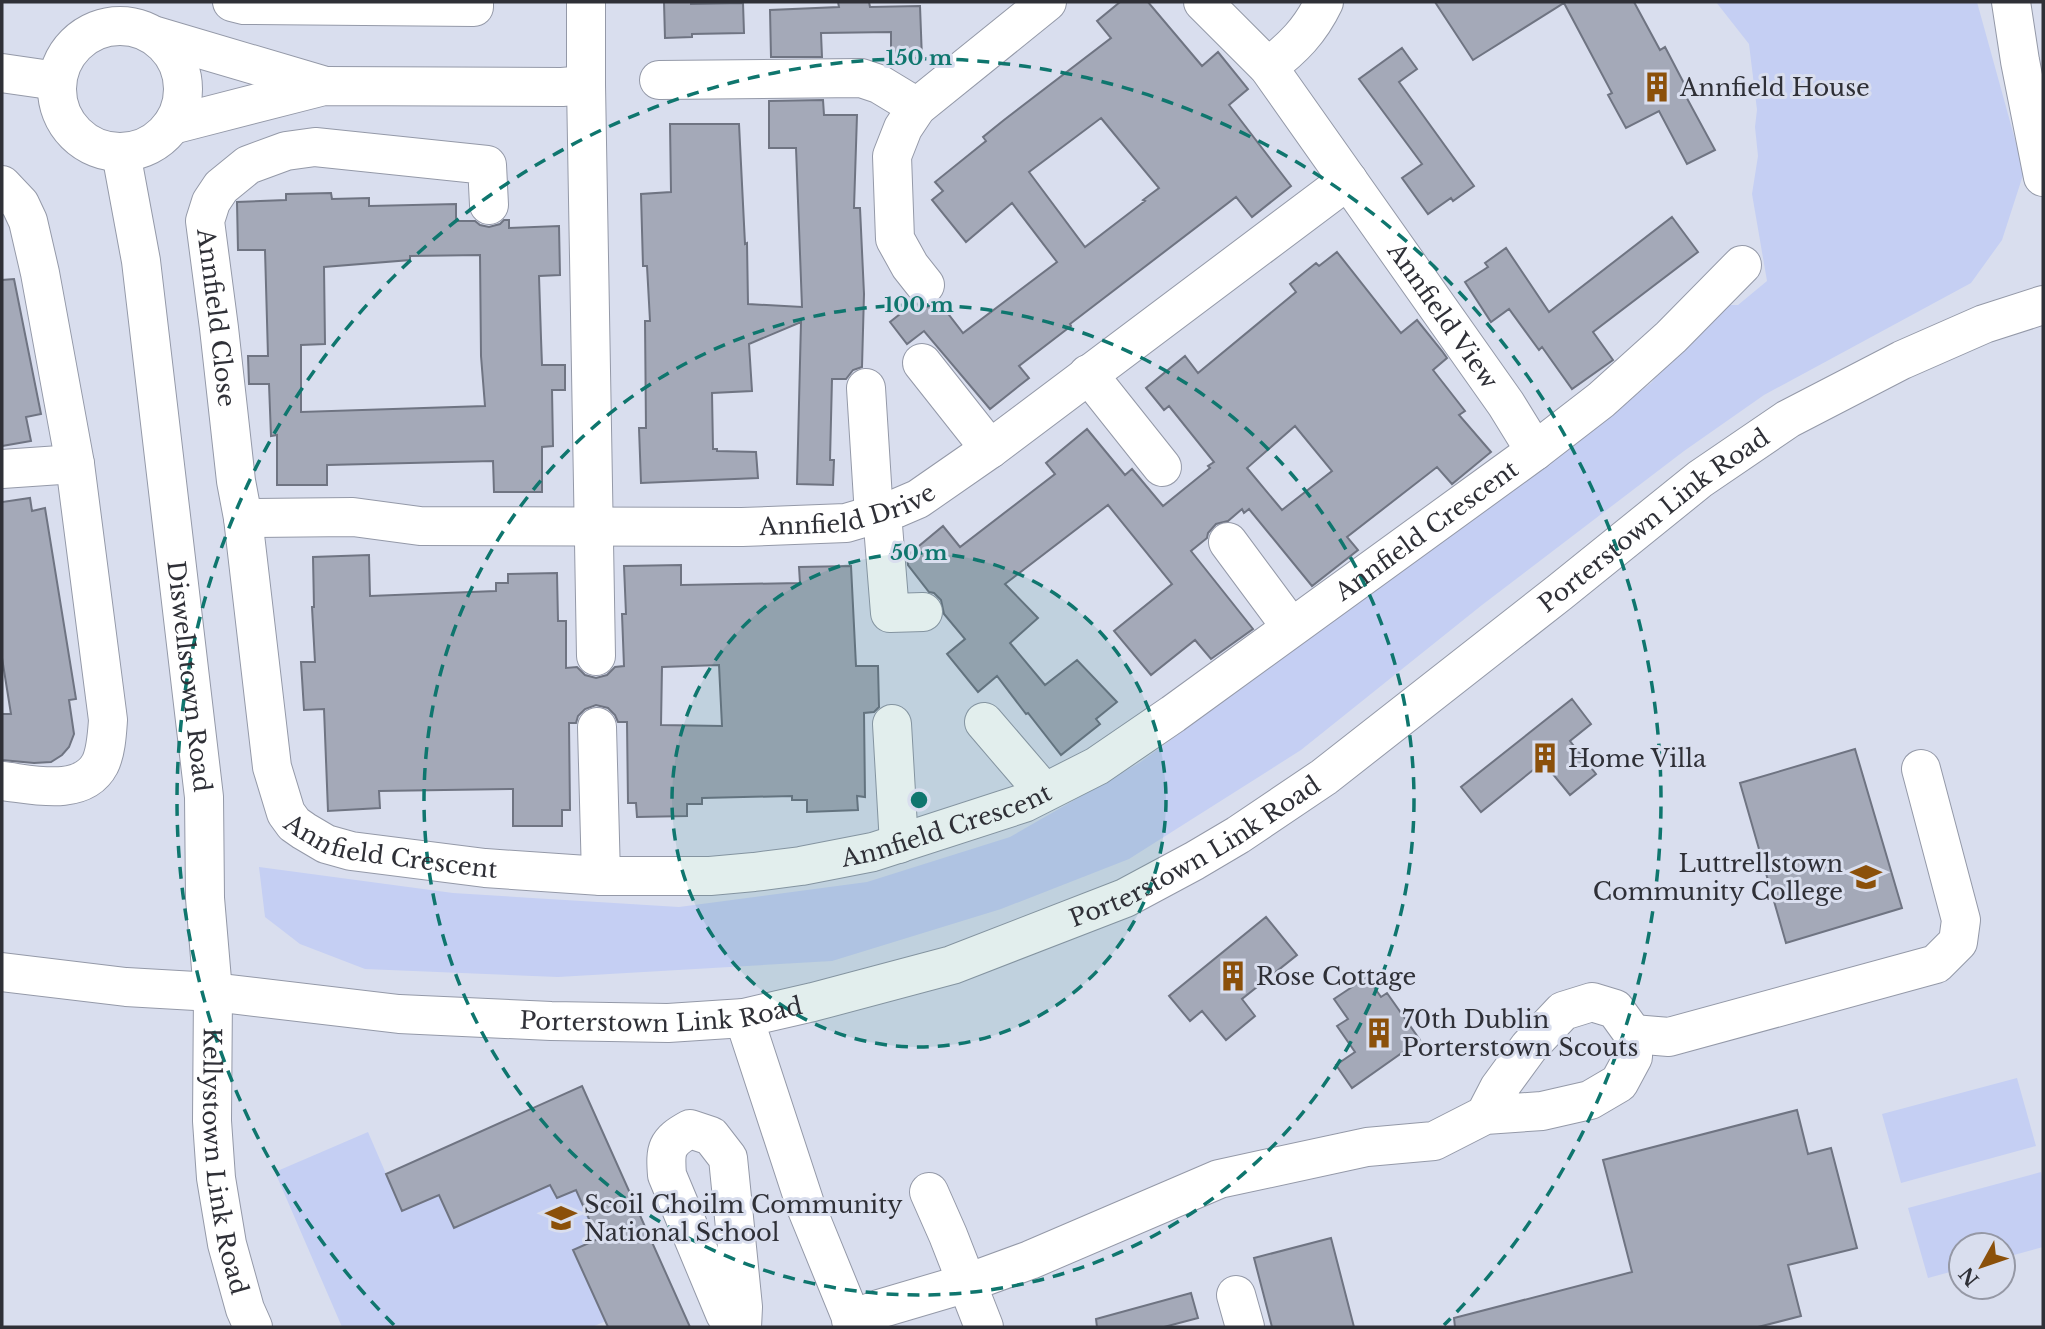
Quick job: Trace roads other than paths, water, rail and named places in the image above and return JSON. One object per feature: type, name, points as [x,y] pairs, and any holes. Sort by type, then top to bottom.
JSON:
[{"type":"street","points":[[232,2],[244,5],[474,7],[474,2]]},
{"type":"street","points":[[586,2],[596,656]]},
{"type":"street","points":[[925,285],[910,266],[895,239],[892,156],[903,128],[917,107],[1047,2]]},
{"type":"street","name":"Annfield View","points":[[1203,2],[1268,67],[1506,404],[1535,451]]},
{"type":"street","points":[[1268,67],[1290,50],[1314,22],[1324,2]]},
{"type":"street","points":[[2011,2],[2043,177]]},
{"type":"street","points":[[156,36],[170,50],[180,68],[183,88],[181,107],[172,125],[159,139],[141,149],[121,153],[100,150],[80,139],[66,123],[58,103],[57,81],[63,60],[76,43],[115,14],[156,36],[324,86]]},
{"type":"street","points":[[2,73],[57,81]]},
{"type":"street","points":[[659,80],[861,78],[879,84],[917,107]]},
{"type":"street","points":[[172,125],[324,86],[586,85]]},
{"type":"street","name":"Annfield Close","points":[[243,518],[236,481],[205,221],[211,202],[221,187],[248,165],[286,152],[315,147],[487,166],[489,205]]},
{"type":"street","name":"Diswellstown Road","points":[[121,153],[141,261],[204,797],[205,898],[214,992]]},
{"type":"street","name":"Annfield Drive","points":[[243,518],[353,517],[420,526],[743,527],[846,523],[878,514],[918,499],[990,449],[1348,180]]},
{"type":"street","points":[[2,185],[20,204],[28,221],[40,273],[75,464],[108,720],[107,740],[100,764],[86,778],[69,786],[2,781]]},
{"type":"street","name":"Annfield Crescent","points":[[243,518],[272,767],[286,813],[294,824],[326,844],[351,851],[485,868],[601,876],[666,877],[754,872],[846,858],[899,844],[1024,803],[1097,766],[1173,714],[1535,451],[1611,391],[1671,337],[1742,265]]},
{"type":"street","name":"Porterstown Link Road","points":[[214,992],[399,1014],[668,1023],[744,1017],[813,1002],[952,965],[1125,898],[1238,835],[1324,777],[1700,479],[1788,419],[1902,360],[1984,324],[2043,305]]},
{"type":"street","points":[[922,363],[990,449]]},
{"type":"street","points":[[1088,374],[1163,467]]},
{"type":"street","points":[[866,388],[890,613],[923,612]]},
{"type":"street","points":[[2,470],[75,464]]},
{"type":"street","points":[[1228,542],[1291,627]]},
{"type":"street","points":[[984,722],[1044,792]]},
{"type":"street","points":[[892,724],[899,844]]},
{"type":"street","points":[[597,727],[601,876]]},
{"type":"street","points":[[1633,1034],[1670,1037],[1936,964],[1958,942],[1961,920],[1920,769]]},
{"type":"street","points":[[2,972],[116,986],[214,992]]},
{"type":"street","name":"Kellystown Link Road","points":[[214,992],[212,1121],[216,1178],[227,1244],[245,1309],[253,1327]]},
{"type":"street","points":[[744,1017],[806,1207],[853,1323],[879,1309],[967,1283],[1030,1260],[1219,1178],[1367,1147],[1434,1142],[1485,1115],[1542,1111],[1590,1100],[1619,1083],[1633,1057],[1633,1034],[1615,1009],[1592,1002],[1563,1011],[1529,1047],[1499,1088],[1485,1115]]},
{"type":"street","points":[[735,1327],[725,1314],[667,1175],[666,1155],[674,1138],[690,1129],[711,1136],[728,1158],[743,1307],[742,1327]]},
{"type":"street","points":[[929,1192],[984,1327]]},
{"type":"place","name":"Annfield House","points":[[1657,87]]},
{"type":"place","name":"Home Villa","points":[[1545,758]]},
{"type":"place","name":"Luttrellstown Community College","points":[[1866,877]]},
{"type":"place","name":"Rose Cottage","points":[[1233,976]]},
{"type":"place","name":"70th Dublin Porterstown Scouts","points":[[1379,1033]]},
{"type":"place","name":"Scoil Choilm Community National School","points":[[561,1218]]}]
